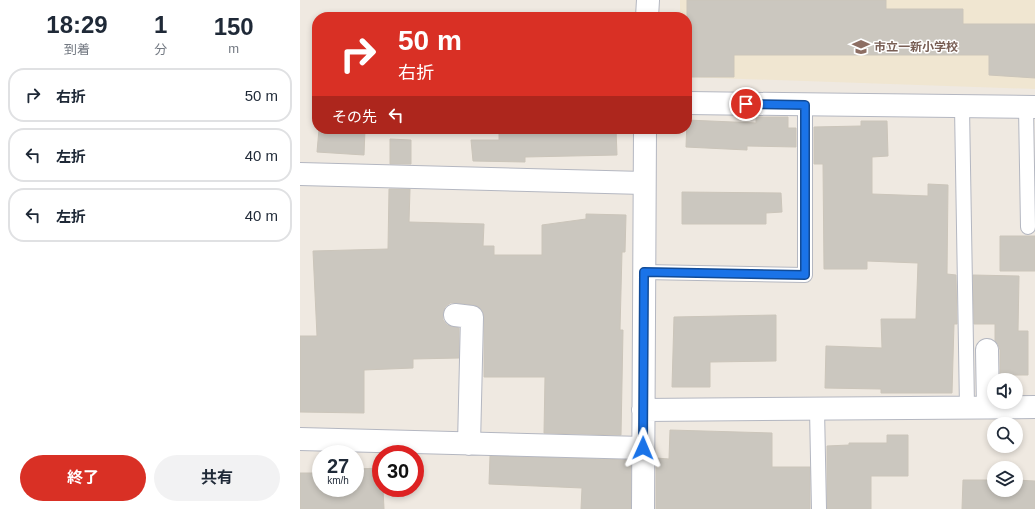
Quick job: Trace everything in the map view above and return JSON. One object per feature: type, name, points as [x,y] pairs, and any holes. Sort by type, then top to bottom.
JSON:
[{"type":"street","points":[[647,12],[648,0]]},
{"type":"street","points":[[692,103],[1031,107]]},
{"type":"street","points":[[642,509],[645,134]]},
{"type":"street","points":[[300,174],[644,183]]},
{"type":"street","points":[[455,315],[472,317],[469,444]]},
{"type":"street","points":[[978,407],[987,350]]},
{"type":"street","points":[[643,410],[1035,407]]},
{"type":"street","points":[[300,439],[643,448]]},
{"type":"lane","points":[[644,272],[805,275],[805,105]]},
{"type":"lane","points":[[962,107],[978,407]]},
{"type":"lane","points":[[1028,227],[1031,107]]},
{"type":"lane","points":[[817,409],[819,509]]},
{"type":"shaded area","name":"市立一新小学校","points":[[680,0],[1035,0],[1035,89],[692,77],[692,12],[680,12]]},
{"type":"building","name":"市立一新小学校","points":[[687,0],[886,0],[886,9],[963,9],[963,24],[1035,24],[1035,78],[989,75],[989,55],[734,55],[734,77],[692,77],[692,12],[687,12]]},
{"type":"building","points":[[756,117],[788,117],[788,128],[796,128],[796,147],[747,146],[747,150],[686,147],[686,134],[692,134],[692,120],[756,123]]},
{"type":"building","points":[[861,121],[887,121],[888,156],[872,157],[872,194],[928,196],[928,184],[948,185],[947,274],[956,275],[957,324],[954,324],[952,393],[881,393],[881,389],[825,388],[826,346],[882,348],[881,319],[916,319],[918,263],[867,261],[867,269],[824,269],[823,164],[814,164],[814,127],[861,126]]},
{"type":"building","points":[[319,134],[365,134],[364,155],[317,152]]},
{"type":"building","points":[[499,134],[616,134],[617,155],[525,157],[525,162],[473,161],[471,140],[499,140]]},
{"type":"building","points":[[390,139],[411,140],[411,164],[390,164]]},
{"type":"building","points":[[389,189],[410,189],[409,222],[484,224],[483,246],[494,246],[494,255],[542,255],[542,225],[586,219],[586,214],[626,215],[625,252],[622,252],[620,330],[623,330],[621,435],[544,433],[545,377],[484,377],[483,312],[479,307],[474,305],[456,303],[450,303],[445,307],[443,320],[447,325],[459,328],[459,358],[413,359],[413,368],[364,370],[364,413],[300,412],[300,336],[317,336],[313,251],[388,249]]},
{"type":"building","points":[[682,192],[781,193],[782,212],[766,213],[766,224],[682,224]]},
{"type":"building","points":[[1000,236],[1035,236],[1035,271],[1000,271]]},
{"type":"building","points":[[973,275],[1019,276],[1018,331],[1028,331],[1028,375],[1023,375],[1023,373],[1000,373],[1000,350],[995,341],[995,324],[974,324]]},
{"type":"building","points":[[776,315],[776,361],[710,362],[710,387],[672,387],[674,317]]},
{"type":"building","points":[[670,430],[772,433],[772,467],[810,467],[810,509],[656,509],[656,458],[669,459]]},
{"type":"building","points":[[887,435],[908,435],[908,476],[871,476],[871,509],[827,509],[827,446],[849,445],[849,443],[887,443]]},
{"type":"building","points":[[490,456],[631,460],[631,509],[581,509],[582,488],[489,484]]},
{"type":"building","points":[[372,468],[372,497],[383,497],[384,509],[300,509],[300,473],[312,473],[312,497],[364,497],[364,469]]},
{"type":"building","points":[[963,480],[987,480],[987,497],[1023,497],[1023,480],[1035,481],[1035,509],[962,509]]},
{"type":"place","name":"市立一新小学校","points":[[861,47]]},
{"type":"route","points":[[643,448],[644,272],[805,275],[805,105],[746,104]]}]
